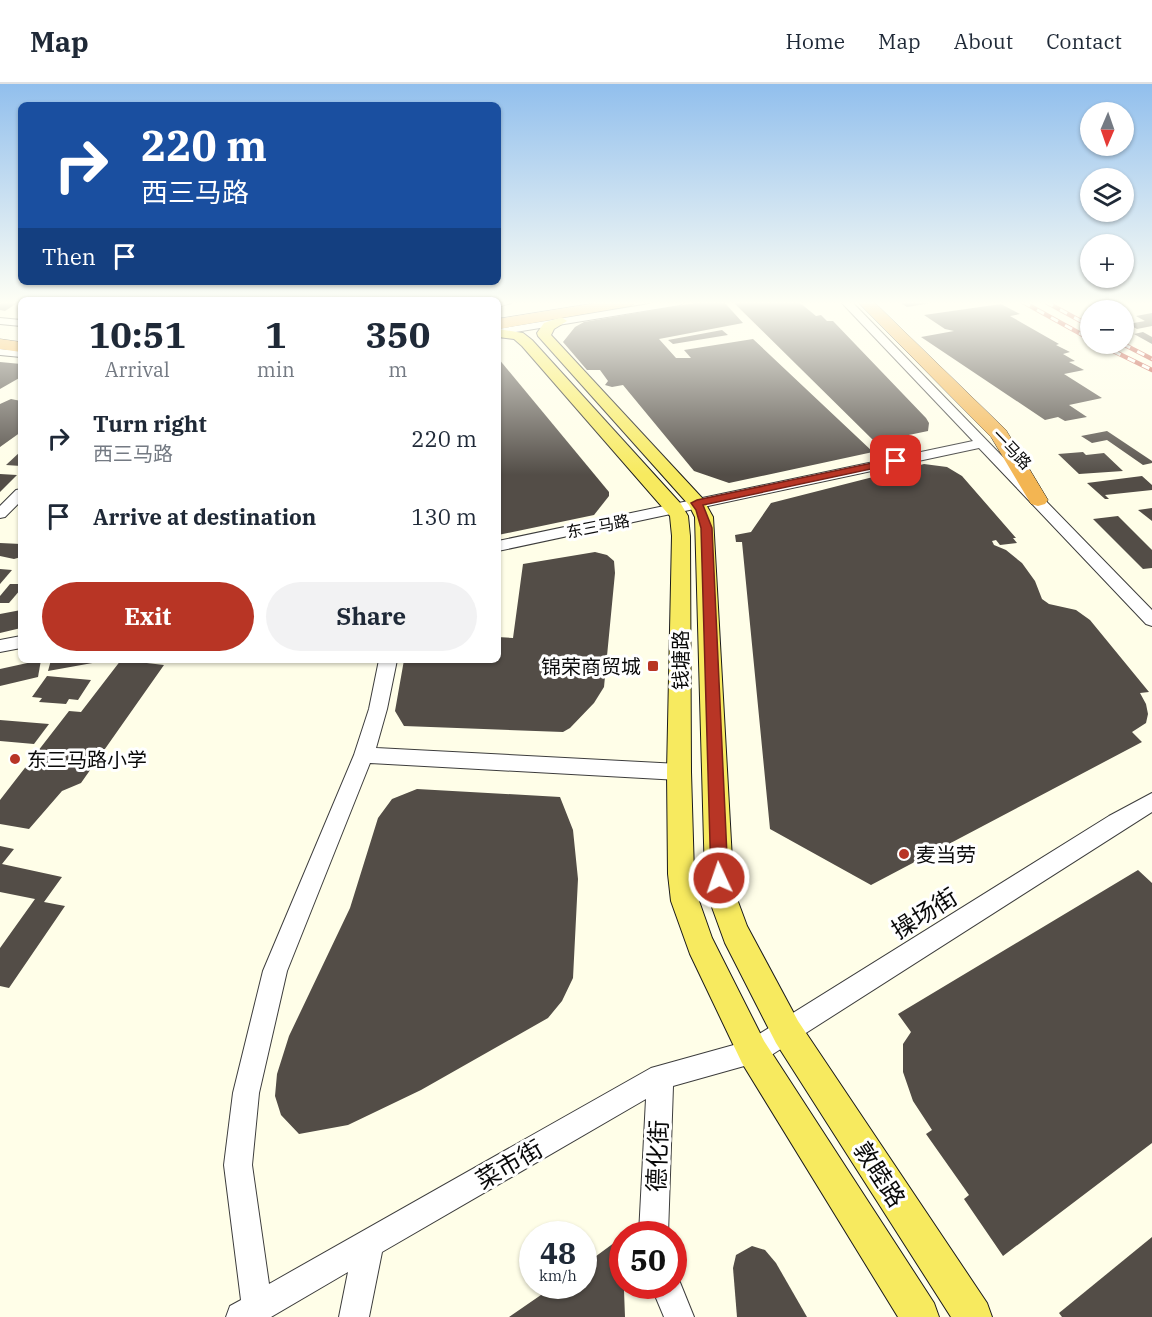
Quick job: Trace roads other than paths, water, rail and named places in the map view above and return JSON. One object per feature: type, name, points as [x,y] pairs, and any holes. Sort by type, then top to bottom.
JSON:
[{"type":"highway","points":[[918,360],[991,438],[1038,501]]},
{"type":"main road","name":"钱塘路","points":[[543,360],[686,506],[702,510],[706,528],[719,878],[723,899],[735,933],[787,1032]]},
{"type":"main road","name":"钱塘路","points":[[565,360],[686,506]]},
{"type":"main road","name":"钱塘路","points":[[686,506],[679,516],[681,536],[679,772],[681,874],[685,900],[700,944],[753,1052]]},
{"type":"main road","name":"敦睦路","points":[[787,1032],[973,1317]]},
{"type":"main road","name":"敦睦路","points":[[753,1052],[920,1317]]},
{"type":"street","name":"一马路","points":[[907,360],[991,438]]},
{"type":"street","name":"东三马路","points":[[501,545],[991,438]]},
{"type":"street","points":[[0,514],[18,496]]},
{"type":"street","points":[[1038,501],[1152,620]]},
{"type":"street","points":[[0,646],[18,643]]},
{"type":"street","points":[[249,1312],[238,1165],[246,1093],[275,971],[364,755],[378,709],[387,663]]},
{"type":"street","points":[[364,755],[679,772]]},
{"type":"street","name":"操场街","points":[[787,1032],[1116,822],[1152,802]]},
{"type":"street","name":"菜市街","points":[[249,1312],[660,1077],[753,1052],[787,1032]]},
{"type":"street","name":"德化街","points":[[654,1221],[660,1077]]},
{"type":"street","points":[[354,1317],[369,1244]]},
{"type":"street","points":[[672,1299],[680,1317]]},
{"type":"railway","points":[[1131,360],[1152,370]]},
{"type":"place","name":"锦荣商贸城","points":[[653,666]]},
{"type":"place","name":"东三马路小学","points":[[15,759]]},
{"type":"place","name":"麦当劳","points":[[904,854]]}]
